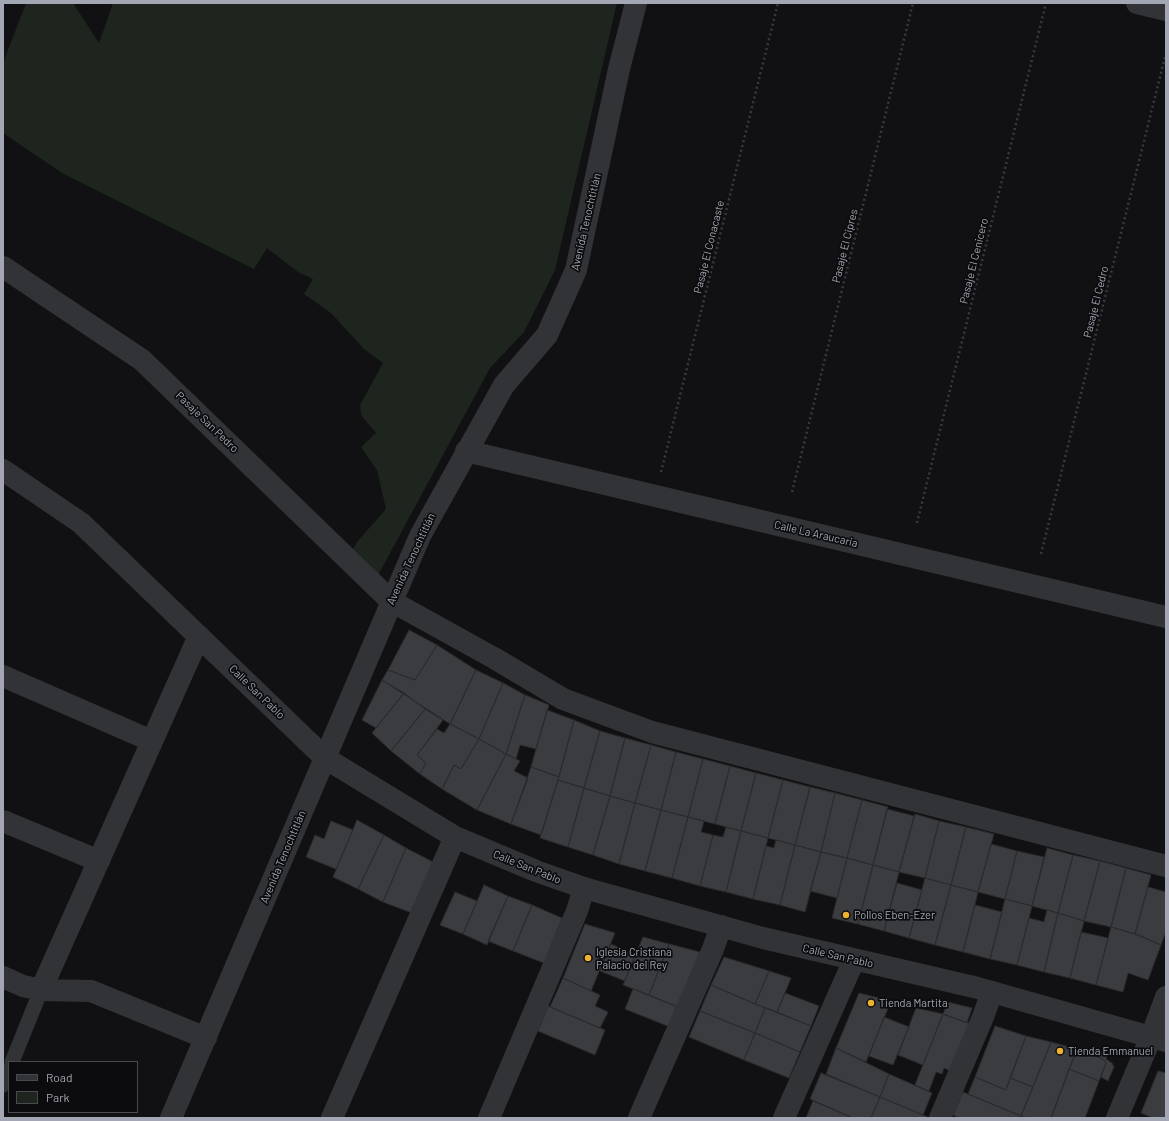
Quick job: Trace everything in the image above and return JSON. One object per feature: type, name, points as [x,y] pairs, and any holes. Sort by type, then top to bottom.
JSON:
[{"type":"street","name":"Avenida Tenochtitlán","points":[[170,1118],[206,1038],[420,536],[466,451],[504,386],[547,335],[576,270],[619,69],[636,3]]},
{"type":"street","points":[[1137,3],[1166,10]]},
{"type":"street","name":"Pasaje San Pedro","points":[[3,267],[142,360],[391,602],[563,699],[652,732],[1166,866]]},
{"type":"street","name":"Calle La Araucaria","points":[[466,451],[1166,617]]},
{"type":"street","name":"Calle San Pablo","points":[[3,470],[81,523],[325,758],[455,837],[536,871],[584,888],[854,960],[992,992],[1159,1039]]},
{"type":"street","points":[[42,990],[199,636]]},
{"type":"street","points":[[3,676],[152,741]]},
{"type":"street","points":[[3,821],[99,862]]},
{"type":"street","points":[[332,1118],[455,837]]},
{"type":"street","points":[[489,1118],[577,911],[584,888]]},
{"type":"street","points":[[640,1118],[714,949],[722,926]]},
{"type":"street","points":[[784,1118],[854,960]]},
{"type":"street","points":[[3,977],[23,986],[42,990],[91,991],[206,1038]]},
{"type":"street","points":[[940,1118],[983,1017],[992,992]]},
{"type":"street","points":[[1117,1118],[1159,1039],[1166,998]]},
{"type":"lane","points":[[12,1061],[42,990]]},
{"type":"lane","points":[[3,1085],[8,1072]]},
{"type":"path","name":"Pasaje El Conacaste","points":[[656,496],[778,3]]},
{"type":"path","name":"Pasaje El Cipres","points":[[792,492],[913,3]]},
{"type":"path","name":"Pasaje El Cenicero","points":[[917,523],[1046,3]]},
{"type":"path","name":"Pasaje El Cedro","points":[[1041,554],[1166,53]]},
{"type":"green space","points":[[26,3],[73,3],[99,43],[113,3],[617,3],[555,270],[524,332],[490,368],[376,579],[350,555],[357,542],[386,509],[377,470],[361,447],[376,433],[361,415],[360,405],[383,363],[364,349],[331,313],[304,294],[313,279],[298,272],[267,248],[254,269],[62,173],[3,133],[3,63]]},
{"type":"building","points":[[409,630],[437,645],[415,680],[388,670]]},
{"type":"building","points":[[437,645],[476,670],[450,724],[382,680],[388,670],[415,680]]},
{"type":"building","points":[[476,670],[503,683],[479,739],[450,724]]},
{"type":"building","points":[[382,680],[404,693],[376,728],[362,720]]},
{"type":"building","points":[[503,683],[525,695],[506,754],[479,739]]},
{"type":"building","points":[[404,693],[425,709],[391,751],[372,733]]},
{"type":"building","points":[[525,695],[549,705],[536,749],[520,745],[516,759],[506,754]]},
{"type":"building","points":[[425,709],[443,720],[417,755],[426,763],[420,774],[391,751]]},
{"type":"building","points":[[547,710],[574,720],[559,777],[531,767]]},
{"type":"building","points":[[574,720],[600,731],[584,788],[558,780]]},
{"type":"building","points":[[450,724],[479,739],[461,769],[454,765],[442,789],[420,774],[426,763],[417,755],[437,729],[444,733]]},
{"type":"building","points":[[600,731],[625,738],[610,796],[584,788]]},
{"type":"building","points":[[625,738],[651,745],[635,803],[610,796]]},
{"type":"building","points":[[479,739],[506,754],[477,810],[442,789],[454,765],[461,769]]},
{"type":"building","points":[[651,745],[676,752],[661,810],[635,803]]},
{"type":"building","points":[[676,752],[703,759],[688,817],[661,810]]},
{"type":"building","points":[[506,754],[520,761],[514,771],[528,778],[511,824],[477,810]]},
{"type":"building","points":[[703,759],[730,766],[715,824],[688,817]]},
{"type":"building","points":[[730,766],[756,773],[741,831],[715,824]]},
{"type":"building","points":[[531,767],[559,777],[541,835],[511,824]]},
{"type":"building","points":[[756,773],[783,780],[768,838],[741,831]]},
{"type":"building","points":[[558,780],[584,788],[568,847],[540,838]]},
{"type":"building","points":[[783,780],[810,787],[795,845],[768,838]]},
{"type":"building","points":[[810,787],[835,793],[821,852],[795,845]]},
{"type":"building","points":[[584,788],[610,796],[593,855],[568,847]]},
{"type":"building","points":[[835,793],[862,800],[847,858],[821,852]]},
{"type":"building","points":[[610,796],[635,803],[619,864],[593,855]]},
{"type":"building","points":[[862,800],[888,807],[873,865],[847,858]]},
{"type":"building","points":[[635,803],[661,810],[645,871],[619,864]]},
{"type":"building","points":[[887,809],[914,816],[899,872],[873,865]]},
{"type":"building","points":[[661,810],[688,817],[672,878],[645,871]]},
{"type":"building","points":[[915,814],[939,821],[925,878],[899,872]]},
{"type":"building","points":[[688,817],[704,821],[701,832],[713,835],[700,886],[672,878]]},
{"type":"building","points":[[357,820],[384,835],[358,889],[333,877]]},
{"type":"building","points":[[331,821],[353,830],[336,869],[306,857],[315,835],[324,839]]},
{"type":"building","points":[[939,821],[966,827],[951,885],[925,878]]},
{"type":"building","points":[[726,827],[741,831],[726,892],[700,886],[713,835],[723,837]]},
{"type":"building","points":[[966,827],[994,834],[978,892],[951,885]]},
{"type":"building","points":[[741,831],[768,838],[753,899],[726,892]]},
{"type":"building","points":[[384,835],[406,848],[383,902],[358,889]]},
{"type":"building","points":[[776,840],[795,845],[780,905],[753,899],[766,846],[774,848]]},
{"type":"building","points":[[991,844],[1017,851],[1005,899],[978,892]]},
{"type":"building","points":[[795,845],[821,852],[805,912],[780,905]]},
{"type":"building","points":[[406,848],[433,862],[412,913],[383,902]]},
{"type":"building","points":[[1047,848],[1073,855],[1058,913],[1032,906]]},
{"type":"building","points":[[1017,851],[1044,857],[1032,906],[1005,899]]},
{"type":"building","points":[[821,852],[847,858],[837,898],[810,891]]},
{"type":"building","points":[[1073,855],[1100,861],[1084,921],[1058,913]]},
{"type":"building","points":[[847,858],[873,865],[858,924],[832,918]]},
{"type":"building","points":[[1100,861],[1126,868],[1111,927],[1084,921]]},
{"type":"building","points":[[873,865],[899,872],[884,931],[858,924]]},
{"type":"building","points":[[1126,868],[1151,875],[1135,934],[1111,927]]},
{"type":"building","points":[[925,878],[951,885],[935,945],[909,938]]},
{"type":"building","points":[[897,883],[922,890],[909,938],[884,931]]},
{"type":"building","points":[[484,885],[508,896],[487,945],[463,934]]},
{"type":"building","points":[[951,885],[978,892],[963,952],[935,945]]},
{"type":"building","points":[[1148,887],[1166,892],[1166,931],[1161,945],[1135,934]]},
{"type":"building","points":[[455,892],[477,901],[463,934],[440,925]]},
{"type":"building","points":[[508,896],[532,905],[513,951],[488,941]]},
{"type":"building","points":[[1005,899],[1032,906],[1017,965],[990,959]]},
{"type":"building","points":[[532,905],[562,918],[544,963],[513,951]]},
{"type":"building","points":[[975,905],[1002,912],[990,959],[963,952]]},
{"type":"building","points":[[1047,910],[1058,913],[1044,972],[1017,965],[1029,918],[1044,922]]},
{"type":"building","points":[[1058,913],[1084,921],[1070,978],[1044,972]]},
{"type":"building","name":"Iglesia Cristiana Palacio del Rey","points":[[585,924],[615,933],[591,991],[563,978]]},
{"type":"building","points":[[1111,927],[1141,936],[1161,945],[1148,980],[1128,973],[1123,992],[1096,985]]},
{"type":"building","points":[[1081,932],[1108,938],[1096,985],[1070,978]]},
{"type":"building","points":[[643,937],[669,944],[649,995],[623,985]]},
{"type":"building","points":[[611,944],[635,955],[625,981],[600,971]]},
{"type":"building","points":[[669,944],[700,952],[678,1007],[649,995]]},
{"type":"building","points":[[724,957],[769,971],[755,1004],[711,985]]},
{"type":"building","points":[[769,971],[791,978],[777,1012],[755,1004]]},
{"type":"building","points":[[563,978],[600,995],[595,1006],[608,1012],[600,1028],[550,1007]]},
{"type":"building","points":[[711,985],[765,1008],[755,1033],[700,1011]]},
{"type":"building","points":[[633,989],[678,1007],[670,1027],[625,1009]]},
{"type":"building","points":[[785,993],[819,1006],[811,1026],[777,1012]]},
{"type":"building","points":[[859,993],[891,1001],[866,1062],[836,1048]]},
{"type":"building","points":[[948,1002],[972,1008],[967,1023],[943,1014]]},
{"type":"building","points":[[548,1006],[605,1030],[595,1055],[538,1031]]},
{"type":"building","points":[[765,1008],[811,1026],[800,1052],[755,1033]]},
{"type":"building","points":[[916,1008],[943,1014],[923,1065],[898,1055]]},
{"type":"building","points":[[700,1011],[755,1033],[744,1060],[689,1037]]},
{"type":"building","points":[[943,1014],[971,1024],[953,1072],[944,1068],[942,1074],[936,1072],[929,1091],[915,1085]]},
{"type":"building","points":[[884,1017],[909,1027],[893,1065],[869,1056]]},
{"type":"building","points":[[995,1026],[1026,1036],[1006,1090],[975,1077]]},
{"type":"building","points":[[755,1033],[800,1052],[789,1078],[744,1060]]},
{"type":"building","points":[[1026,1036],[1051,1042],[1033,1087],[1010,1078]]},
{"type":"building","points":[[1051,1042],[1077,1049],[1051,1118],[1026,1118],[1021,1116]]},
{"type":"building","points":[[836,1048],[889,1074],[880,1097],[826,1074]]},
{"type":"building","points":[[1083,1048],[1092,1052],[1094,1048],[1107,1055],[1106,1059],[1112,1063],[1114,1067],[1108,1081],[1101,1077],[1106,1063],[1103,1059],[1082,1050]]},
{"type":"building","points":[[1077,1049],[1103,1059],[1106,1063],[1099,1081],[1069,1069]]},
{"type":"building","points":[[1069,1069],[1099,1081],[1085,1118],[1051,1118]]},
{"type":"building","points":[[1158,1071],[1166,1073],[1166,1118],[1153,1118],[1141,1113]]},
{"type":"building","points":[[821,1073],[880,1097],[871,1118],[853,1118],[810,1099]]},
{"type":"building","points":[[889,1074],[932,1093],[923,1115],[880,1097]]},
{"type":"building","points":[[975,1077],[1006,1090],[1010,1078],[1033,1087],[1021,1116],[968,1094]]},
{"type":"building","points":[[963,1092],[1021,1116],[1020,1118],[959,1118],[953,1115]]},
{"type":"building","points":[[880,1097],[923,1115],[929,1118],[871,1118]]},
{"type":"building","points":[[813,1101],[853,1118],[806,1118]]},
{"type":"place","name":"Pollos Eben-Ezer","points":[[846,915]]},
{"type":"place","name":"Iglesia Cristiana Palacio del Rey","points":[[588,958]]},
{"type":"place","name":"Tienda Martita","points":[[871,1003]]},
{"type":"place","name":"Tienda Emmanuel","points":[[1060,1051]]}]
